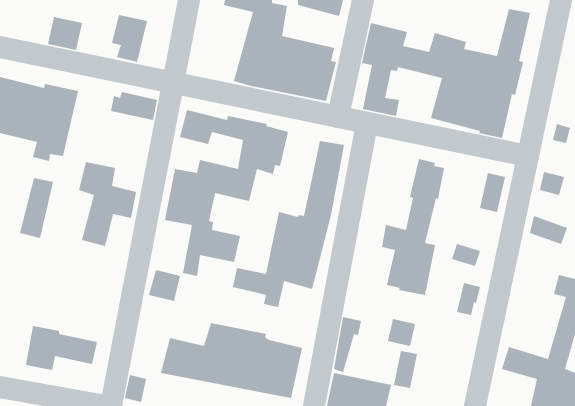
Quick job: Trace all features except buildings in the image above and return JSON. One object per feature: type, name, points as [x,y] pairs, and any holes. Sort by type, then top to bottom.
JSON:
[{"type":"street","points":[[111,406],[189,0]]},
{"type":"street","points":[[338,117],[363,0]]},
{"type":"street","points":[[475,406],[561,0]]},
{"type":"street","points":[[0,47],[528,156]]},
{"type":"street","points":[[314,406],[367,122]]},
{"type":"street","points":[[0,387],[106,406]]}]
